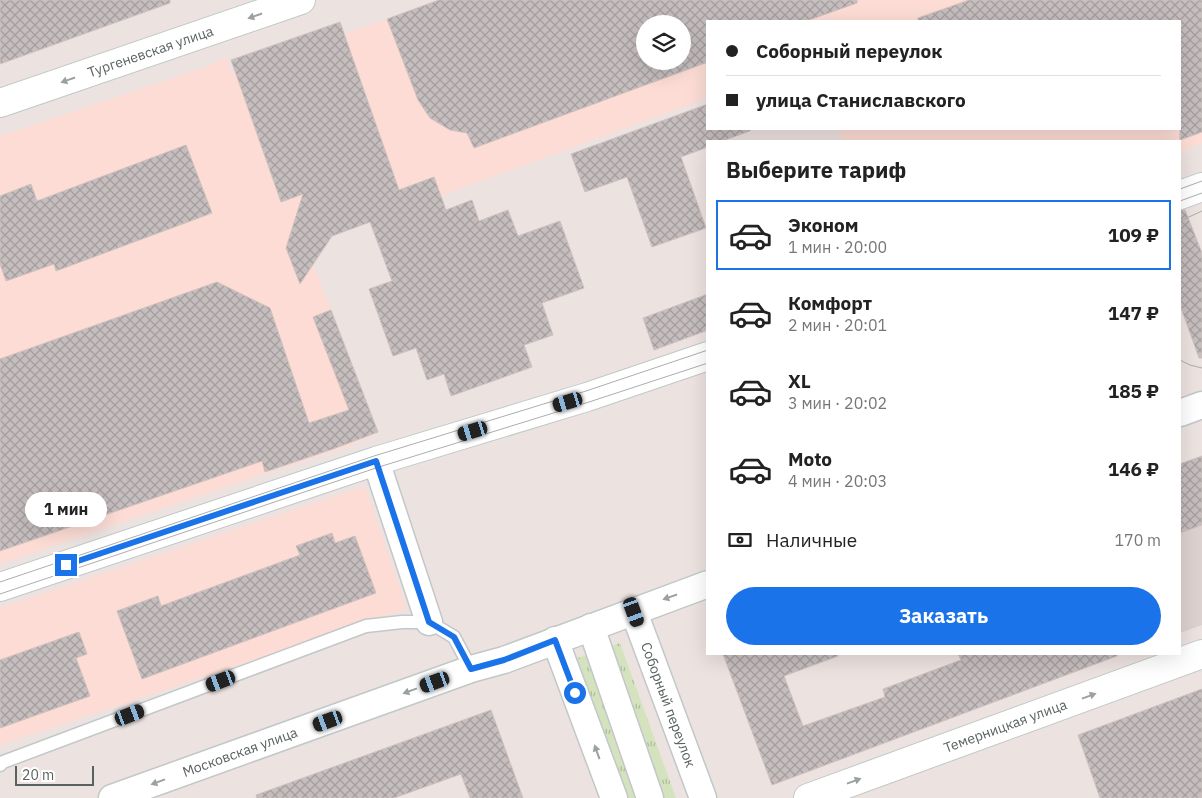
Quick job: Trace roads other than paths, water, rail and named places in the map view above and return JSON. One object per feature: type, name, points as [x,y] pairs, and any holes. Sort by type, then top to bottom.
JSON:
[{"type":"street","name":"Тургеневская улица","points":[[0,103],[301,0]]},
{"type":"street","points":[[1181,195],[1202,187]]},
{"type":"street","points":[[0,587],[376,461],[587,397],[706,357]]},
{"type":"street","points":[[1181,413],[1202,405]]},
{"type":"street","points":[[376,461],[429,622]]},
{"type":"street","name":"Московская улица","points":[[112,798],[471,669],[504,660],[706,585]]},
{"type":"street","name":"Соборный переулок","points":[[634,612],[702,798]]},
{"type":"street","points":[[591,628],[650,798]]},
{"type":"street","points":[[555,640],[614,798]]},
{"type":"street","name":"Темерницкая улица","points":[[808,798],[1202,654]]},
{"type":"lane","points":[[0,765],[3,762],[366,626],[402,622],[429,622],[454,637],[471,669]]},
{"type":"tram line","points":[[1181,189],[1202,181]]},
{"type":"tram line","points":[[1181,201],[1202,193]]},
{"type":"tram line","points":[[1181,221],[1202,211]]},
{"type":"tram line","points":[[0,582],[374,456],[586,391],[706,351]]},
{"type":"tram line","points":[[1181,360],[1202,368]]},
{"type":"tram line","points":[[0,594],[379,467],[706,364]]}]
